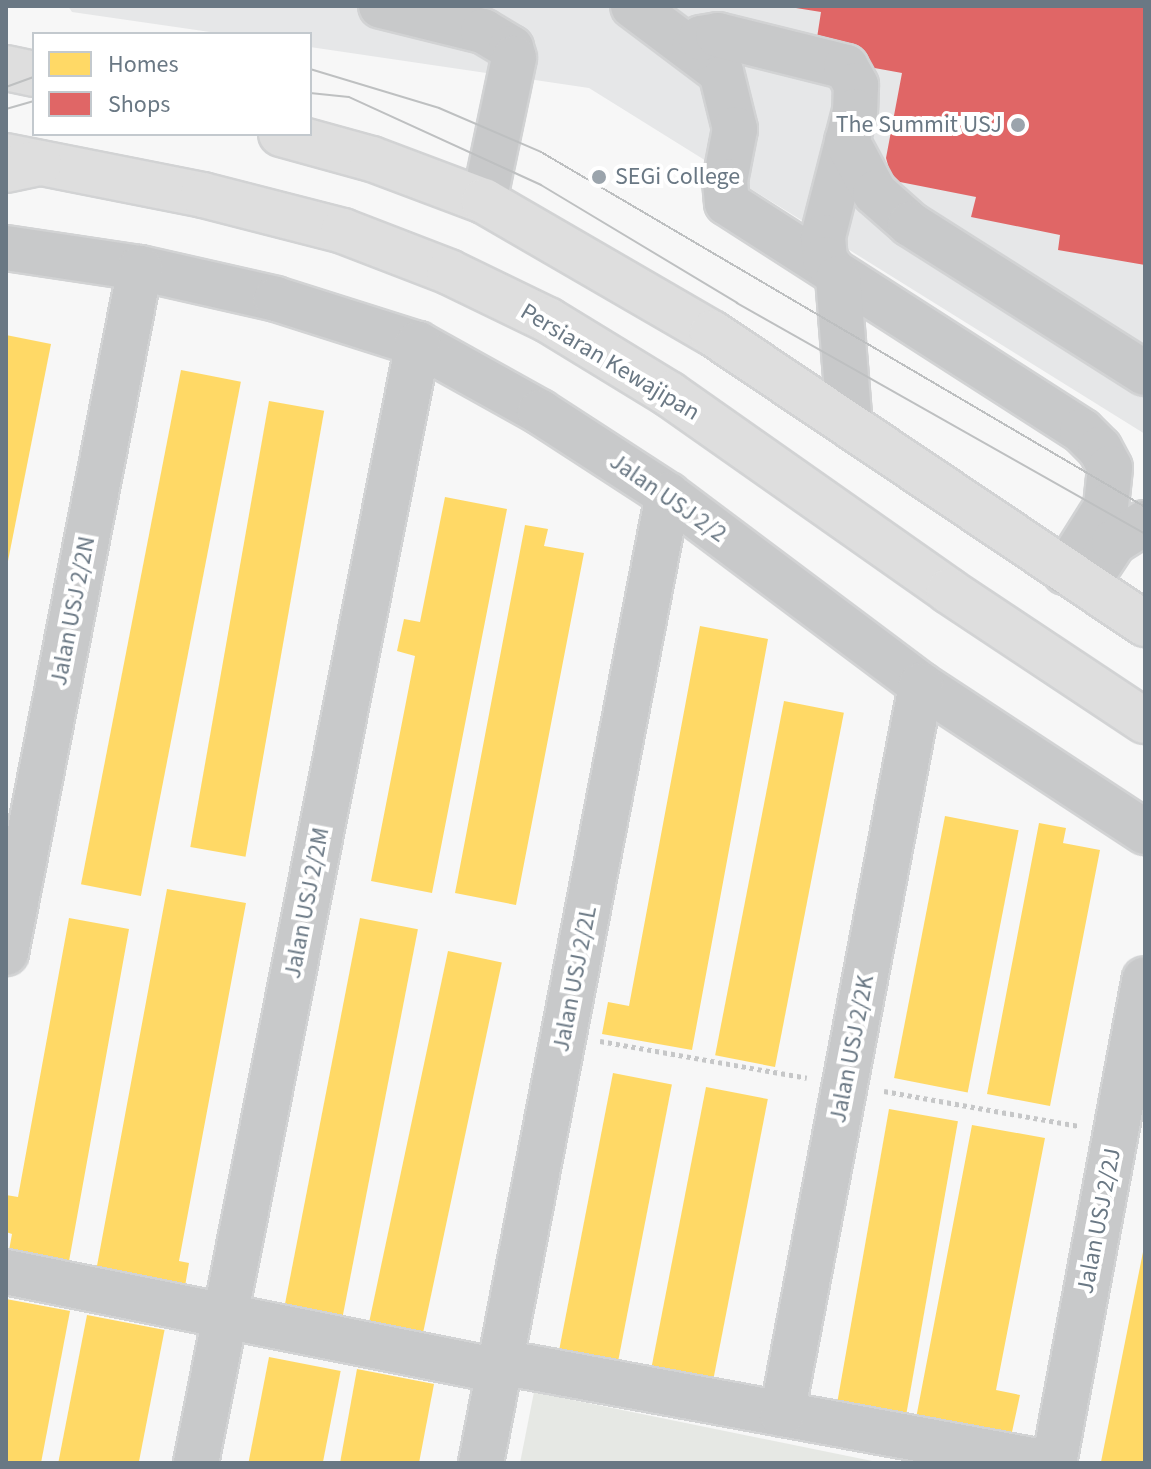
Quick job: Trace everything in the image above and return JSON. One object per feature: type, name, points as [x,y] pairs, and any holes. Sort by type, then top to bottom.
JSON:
[{"type":"main road","points":[[6,68],[32,74]]},
{"type":"main road","points":[[288,136],[372,159],[484,201],[712,333],[1145,624]]},
{"type":"main road","name":"Persiaran Kewajipan","points":[[17,163],[203,195],[343,231],[449,272],[548,320],[669,394],[949,591],[1145,721]]},
{"type":"street","points":[[381,6],[483,31],[511,48],[514,58],[484,201]]},
{"type":"street","points":[[633,6],[694,48],[721,72],[730,97],[735,129],[725,181],[727,203],[838,278],[1082,431],[1100,449],[1110,468],[1106,507],[1075,579]]},
{"type":"street","points":[[694,48],[701,38],[718,35],[846,67],[856,85],[847,141],[823,237],[825,259],[838,278],[850,426]]},
{"type":"street","points":[[847,141],[875,193],[910,224],[1145,373]]},
{"type":"street","name":"Jalan USJ 2/2","points":[[6,248],[140,268],[276,299],[418,344],[540,412],[668,495],[921,685],[1145,832]]},
{"type":"street","name":"Jalan USJ 2/2N","points":[[6,953],[14,871],[140,268]]},
{"type":"street","name":"Jalan USJ 2/2M","points":[[196,1463],[418,344]]},
{"type":"street","name":"Jalan USJ 2/2L","points":[[481,1463],[668,495]]},
{"type":"street","points":[[1075,579],[1114,542],[1145,523]]},
{"type":"street","name":"Jalan USJ 2/2K","points":[[782,1414],[921,685]]},
{"type":"street","name":"Jalan USJ 2/2J","points":[[1051,1463],[1145,979]]},
{"type":"street","points":[[6,1272],[225,1316],[1051,1463]]},
{"type":"shaded area","points":[[68,6],[1145,6],[1145,434],[589,88],[312,47],[312,32],[210,32],[72,12]]},
{"type":"shaded area","points":[[534,1392],[882,1463],[520,1463]]},
{"type":"building: Homes","points":[[6,335],[51,344],[7,566],[6,566]]},
{"type":"building: Homes","points":[[181,370],[241,382],[141,896],[81,884]]},
{"type":"building: Homes","points":[[269,401],[324,411],[245,857],[190,847]]},
{"type":"building: Homes","points":[[445,497],[507,509],[432,893],[371,881],[415,656],[397,651],[404,619],[420,622]]},
{"type":"building: Homes","points":[[525,525],[548,529],[544,546],[584,553],[516,905],[455,893]]},
{"type":"building: Homes","points":[[700,626],[768,639],[692,1050],[602,1034],[608,1002],[629,1006]]},
{"type":"building: Homes","points":[[784,701],[844,713],[775,1067],[715,1055]]},
{"type":"building: Homes","points":[[945,816],[1019,830],[968,1092],[894,1078]]},
{"type":"building: Homes","points":[[1039,823],[1066,828],[1063,843],[1100,850],[1050,1106],[987,1094]]},
{"type":"building: Homes","points":[[167,889],[246,903],[179,1261],[189,1263],[183,1298],[94,1282]]},
{"type":"building: Homes","points":[[69,918],[129,929],[66,1278],[6,1267],[12,1234],[6,1232],[6,1195],[18,1197]]},
{"type":"building: Homes","points":[[360,918],[418,929],[340,1331],[282,1319]]},
{"type":"building: Homes","points":[[448,951],[502,962],[420,1347],[366,1335]]},
{"type":"building: Homes","points":[[613,1073],[672,1084],[615,1376],[556,1365]]},
{"type":"building: Homes","points":[[706,1087],[768,1099],[711,1392],[649,1380]]},
{"type":"building: Homes","points":[[889,1109],[958,1121],[907,1413],[838,1401]]},
{"type":"building: Homes","points":[[972,1125],[1045,1138],[996,1390],[1020,1395],[1012,1432],[988,1428],[984,1448],[913,1434]]},
{"type":"building: Homes","points":[[1144,1247],[1145,1463],[1105,1463],[1101,1462]]},
{"type":"building: Homes","points":[[6,1299],[70,1311],[41,1463],[6,1463]]},
{"type":"building: Homes","points":[[87,1315],[165,1330],[139,1463],[58,1463]]},
{"type":"building: Homes","points":[[269,1357],[341,1371],[323,1463],[248,1463]]},
{"type":"building: Homes","points":[[357,1369],[434,1384],[419,1463],[340,1463]]},
{"type":"building: Shops","name":"The Summit USJ","points":[[1145,6],[1145,265],[1058,250],[1060,235],[971,217],[976,197],[900,182],[890,172],[886,158],[902,73],[814,57],[821,12],[796,8]]},
{"type":"tram line","points":[[312,70],[439,108],[541,152],[1145,507]]},
{"type":"tram line","points":[[6,87],[32,78]]},
{"type":"tram line","points":[[312,93],[349,97],[541,185],[737,303],[1145,534]]},
{"type":"tram line","points":[[6,109],[32,102]]},
{"type":"place","name":"The Summit USJ","points":[[1018,125]]},
{"type":"place","name":"SEGi College","points":[[599,177]]}]
